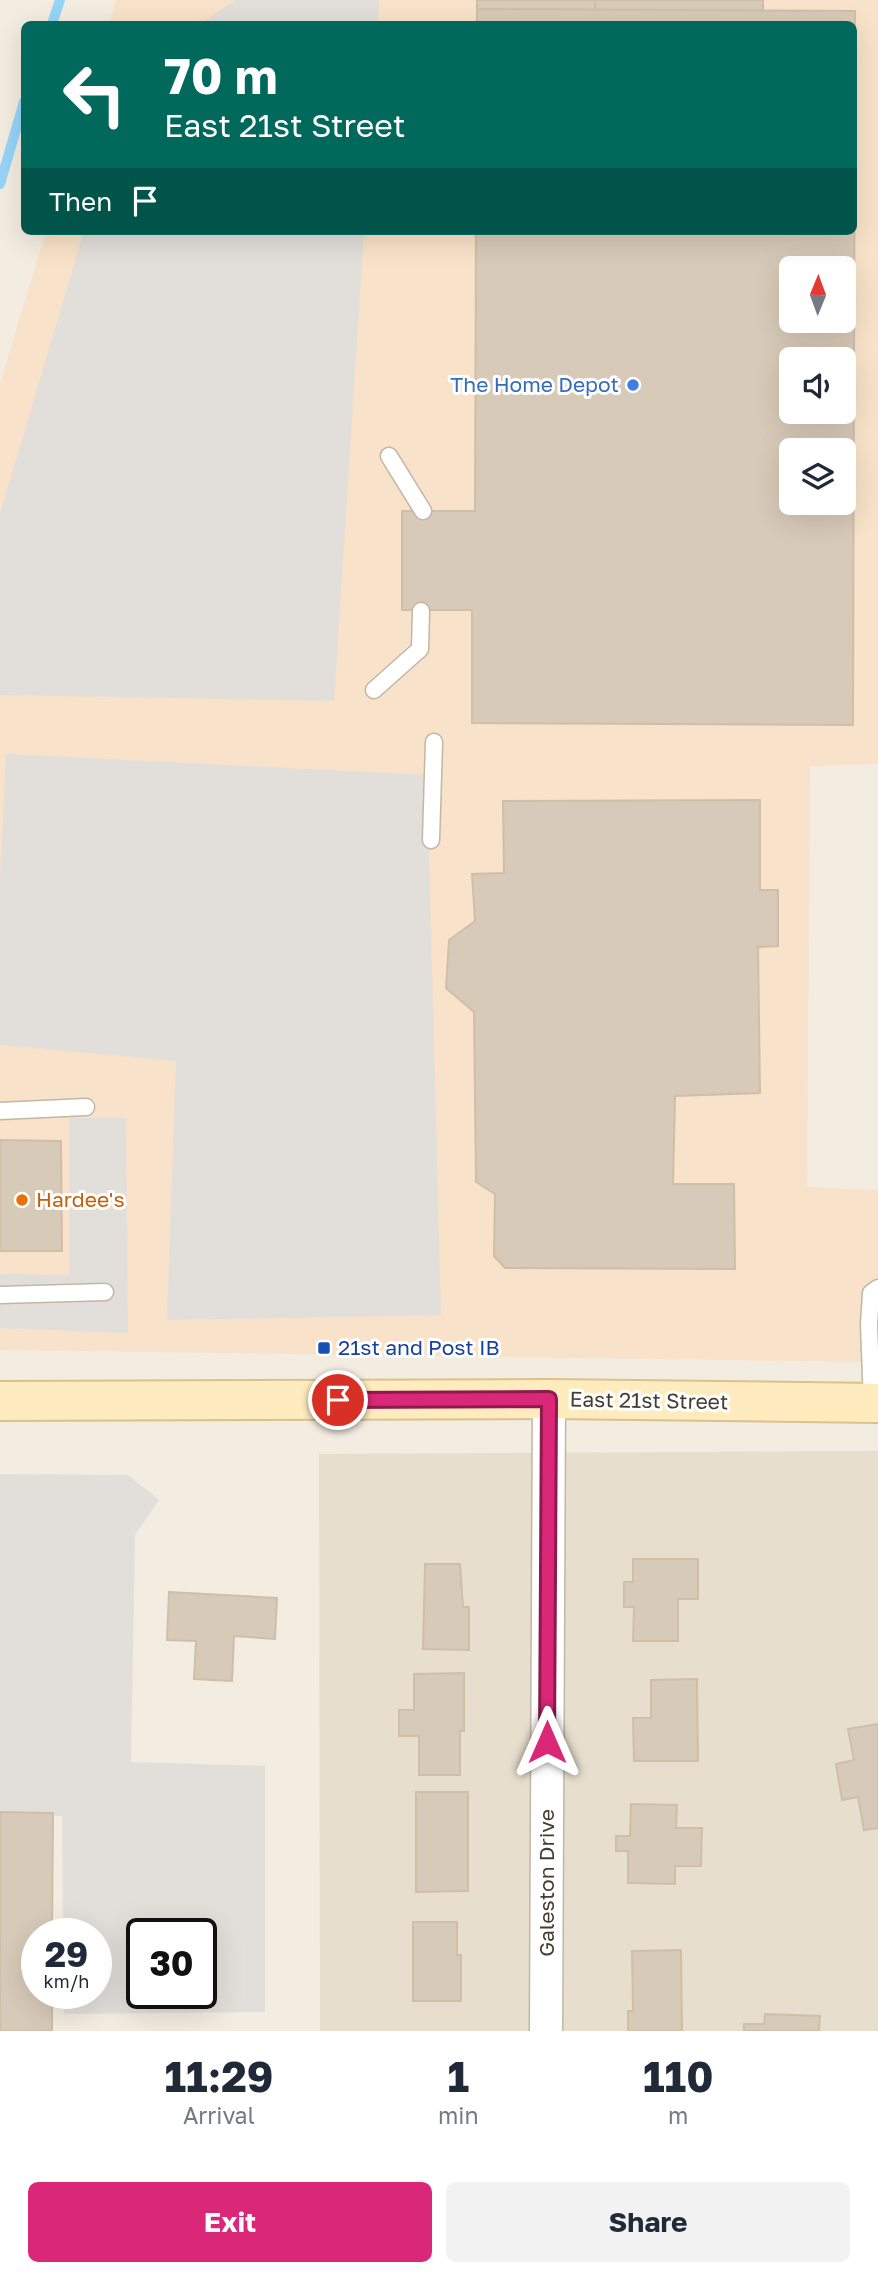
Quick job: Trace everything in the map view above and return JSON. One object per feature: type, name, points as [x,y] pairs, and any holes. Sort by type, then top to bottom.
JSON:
[{"type":"main road","name":"East 21st Street","points":[[0,1401],[549,1399],[875,1403]]},
{"type":"street","name":"Galeston Drive","points":[[546,2031],[549,1399]]},
{"type":"lane","points":[[389,456],[423,511]]},
{"type":"lane","points":[[374,690],[420,649],[421,611]]},
{"type":"lane","points":[[431,840],[434,743]]},
{"type":"lane","points":[[0,1111],[86,1107]]},
{"type":"lane","points":[[875,1403],[869,1324],[871,1293],[878,1288]]},
{"type":"lane","points":[[0,1295],[105,1292]]},
{"type":"shaded area","points":[[116,0],[878,0],[878,764],[810,766],[807,1187],[878,1190],[878,1362],[0,1350],[0,384],[45,235],[857,235],[857,21],[110,21]]},
{"type":"shaded area","points":[[235,0],[379,0],[378,21],[204,21]]},
{"type":"shaded area","points":[[83,235],[364,235],[334,701],[0,695],[0,514]]},
{"type":"shaded area","points":[[6,754],[427,775],[441,1315],[167,1320],[176,1061],[0,1045],[0,878]]},
{"type":"shaded area","points":[[69,1118],[126,1118],[128,1333],[0,1328],[0,1274],[69,1275]]},
{"type":"shaded area","points":[[878,1451],[878,2031],[320,2031],[319,1454]]},
{"type":"shaded area","points":[[0,1474],[128,1475],[159,1500],[135,1535],[131,1762],[265,1766],[265,2012],[64,2014],[64,2009],[112,2009],[112,1918],[63,1918],[62,1816],[0,1814]]},
{"type":"building","points":[[477,0],[595,0],[595,10],[477,9]]},
{"type":"building","points":[[595,0],[763,0],[763,11],[595,10]]},
{"type":"building","name":"The Home Depot","points":[[477,9],[855,11],[855,21],[477,21]]},
{"type":"building","name":"The Home Depot","points":[[476,235],[854,235],[854,256],[779,256],[779,333],[854,333],[854,347],[779,347],[779,424],[854,424],[854,438],[779,438],[779,515],[854,515],[853,725],[472,723],[472,610],[402,610],[402,511],[475,511]]},
{"type":"building","points":[[760,800],[760,890],[778,890],[778,946],[758,947],[760,1093],[675,1096],[673,1184],[734,1184],[735,1269],[505,1268],[494,1256],[495,1194],[476,1182],[474,1012],[446,988],[449,940],[475,921],[472,874],[504,873],[503,801]]},
{"type":"building","points":[[0,1140],[61,1141],[62,1251],[0,1251]]},
{"type":"building","points":[[633,1559],[698,1559],[698,1599],[678,1599],[678,1641],[633,1641],[634,1607],[624,1607],[624,1582],[633,1582]]},
{"type":"building","points":[[425,1564],[460,1564],[463,1607],[469,1607],[469,1650],[423,1649]]},
{"type":"building","points":[[169,1592],[277,1598],[275,1639],[234,1636],[232,1681],[194,1679],[196,1641],[167,1640]]},
{"type":"building","points":[[464,1673],[464,1731],[460,1731],[460,1775],[419,1775],[419,1736],[399,1736],[399,1710],[414,1710],[414,1674]]},
{"type":"building","points":[[697,1679],[698,1761],[634,1761],[633,1718],[651,1718],[651,1680]]},
{"type":"building","points":[[878,1724],[878,1828],[864,1830],[858,1797],[842,1800],[836,1764],[854,1760],[848,1729]]},
{"type":"building","points":[[416,1792],[468,1792],[468,1891],[416,1892]]},
{"type":"building","points":[[631,1804],[677,1805],[676,1828],[702,1828],[701,1866],[675,1866],[675,1884],[628,1883],[628,1851],[616,1851],[616,1836],[630,1836]]},
{"type":"building","points":[[0,1812],[53,1813],[52,1918],[21,1918],[21,2009],[52,2009],[52,2031],[0,2031]]},
{"type":"building","points":[[413,1922],[457,1922],[457,1955],[461,1955],[461,2001],[413,2001]]},
{"type":"building","points":[[681,1950],[682,2031],[628,2031],[628,2011],[633,2011],[632,1951]]},
{"type":"building","points":[[765,2014],[820,2016],[819,2031],[744,2031],[744,2024],[764,2024]]},
{"type":"waterway","points":[[53,21],[60,0]]},
{"type":"waterway","points":[[0,184],[21,112]]},
{"type":"place","name":"The Home Depot","points":[[633,385]]},
{"type":"place","name":"Hardee's","points":[[22,1200]]},
{"type":"place","name":"21st and Post IB","points":[[324,1348]]},
{"type":"route","points":[[338,1400],[549,1399],[547,1742]]}]
